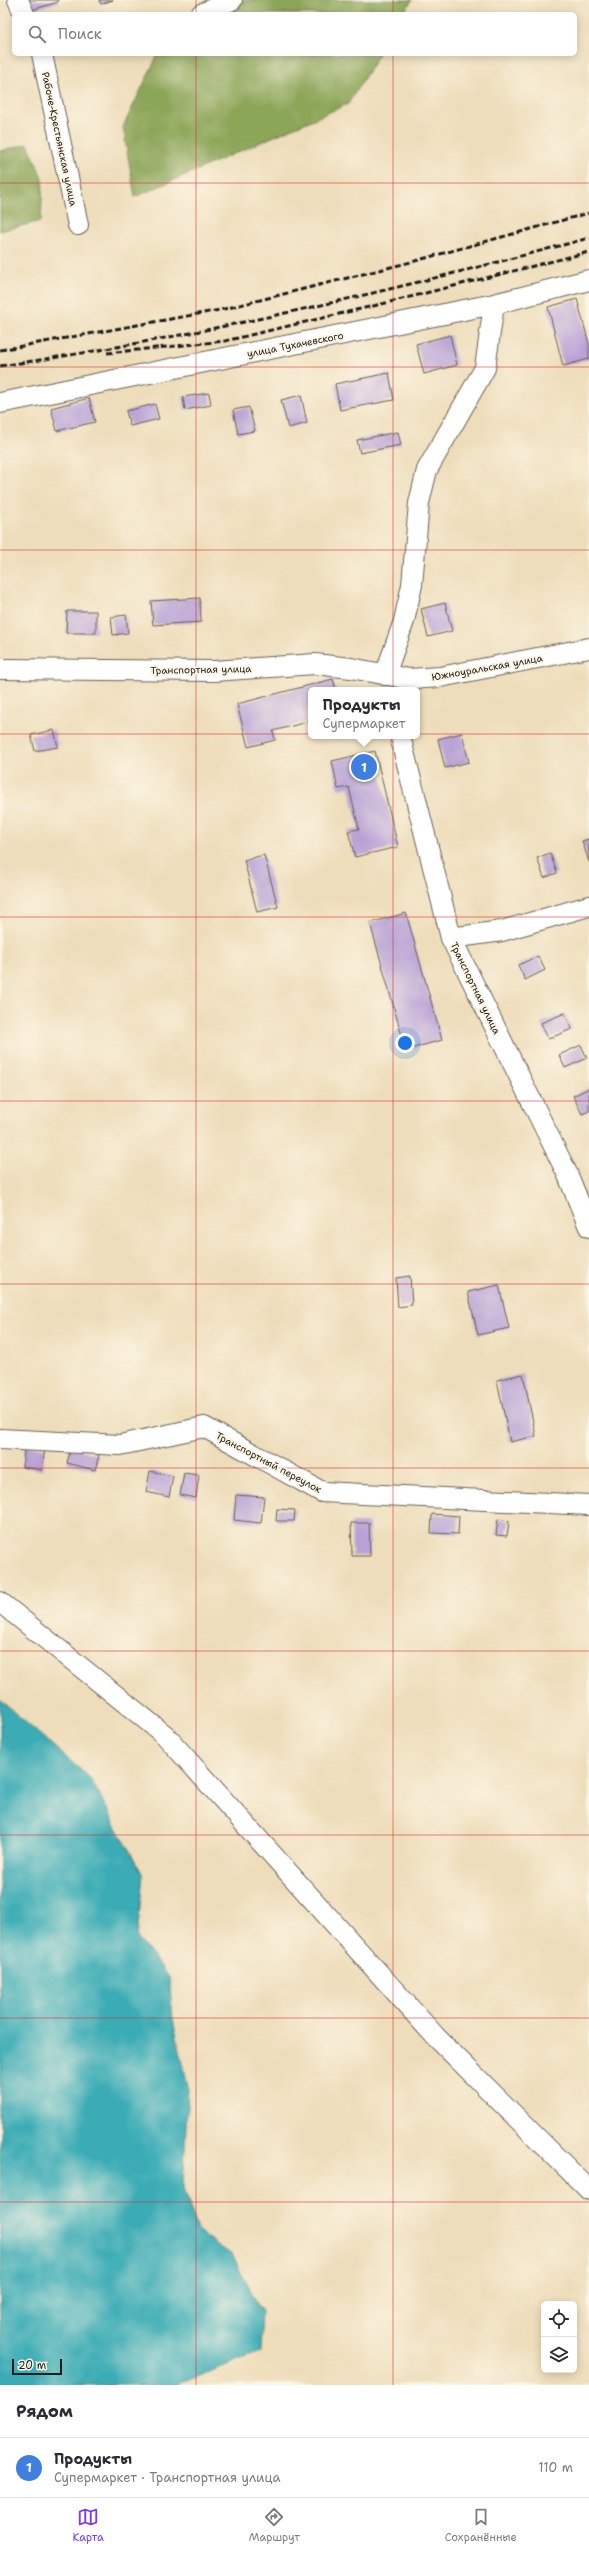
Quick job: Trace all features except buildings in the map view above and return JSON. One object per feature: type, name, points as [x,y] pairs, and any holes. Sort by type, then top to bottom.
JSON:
[{"type":"street","points":[[18,0],[23,12]]},
{"type":"street","points":[[205,12],[232,0]]},
{"type":"street","name":"Рабоче-Крестьянская улица","points":[[42,56],[78,225]]},
{"type":"street","name":"улица Тухачевского","points":[[0,403],[494,304],[589,280]]},
{"type":"street","points":[[386,683],[404,621],[412,585],[419,503],[427,470],[485,368],[494,304]]},
{"type":"street","name":"Южноуральская улица","points":[[386,683],[409,679],[440,678],[589,648]]},
{"type":"street","name":"Транспортная улица","points":[[0,669],[213,671],[315,664],[351,668],[386,683]]},
{"type":"street","name":"Транспортная улица","points":[[401,739],[451,938],[567,1174],[589,1227]]},
{"type":"street","points":[[451,938],[502,931],[589,906]]},
{"type":"street","name":"Транспортный переулок","points":[[0,1439],[120,1445],[204,1427],[322,1492],[467,1501],[589,1505]]},
{"type":"street","points":[[0,1602],[165,1735],[436,2036],[589,2190]]},
{"type":"green space","points":[[213,0],[412,0],[404,12],[191,12]]},
{"type":"green space","points":[[157,56],[378,56],[348,104],[135,197],[123,127]]},
{"type":"green space","points":[[28,144],[43,180],[41,221],[0,231],[0,151]]},
{"type":"water","points":[[0,1700],[90,1778],[143,1875],[137,1938],[169,1977],[173,2019],[188,2086],[183,2189],[197,2231],[232,2255],[262,2312],[260,2352],[176,2385],[0,2385]]},
{"type":"railway","points":[[0,350],[220,310],[415,261],[589,213]]},
{"type":"railway","points":[[0,366],[149,341],[296,311],[443,276],[589,238]]},
{"type":"railway","points":[[107,353],[225,341],[390,302],[589,252]]},
{"type":"place","name":"Продукты","points":[[364,767]]}]
